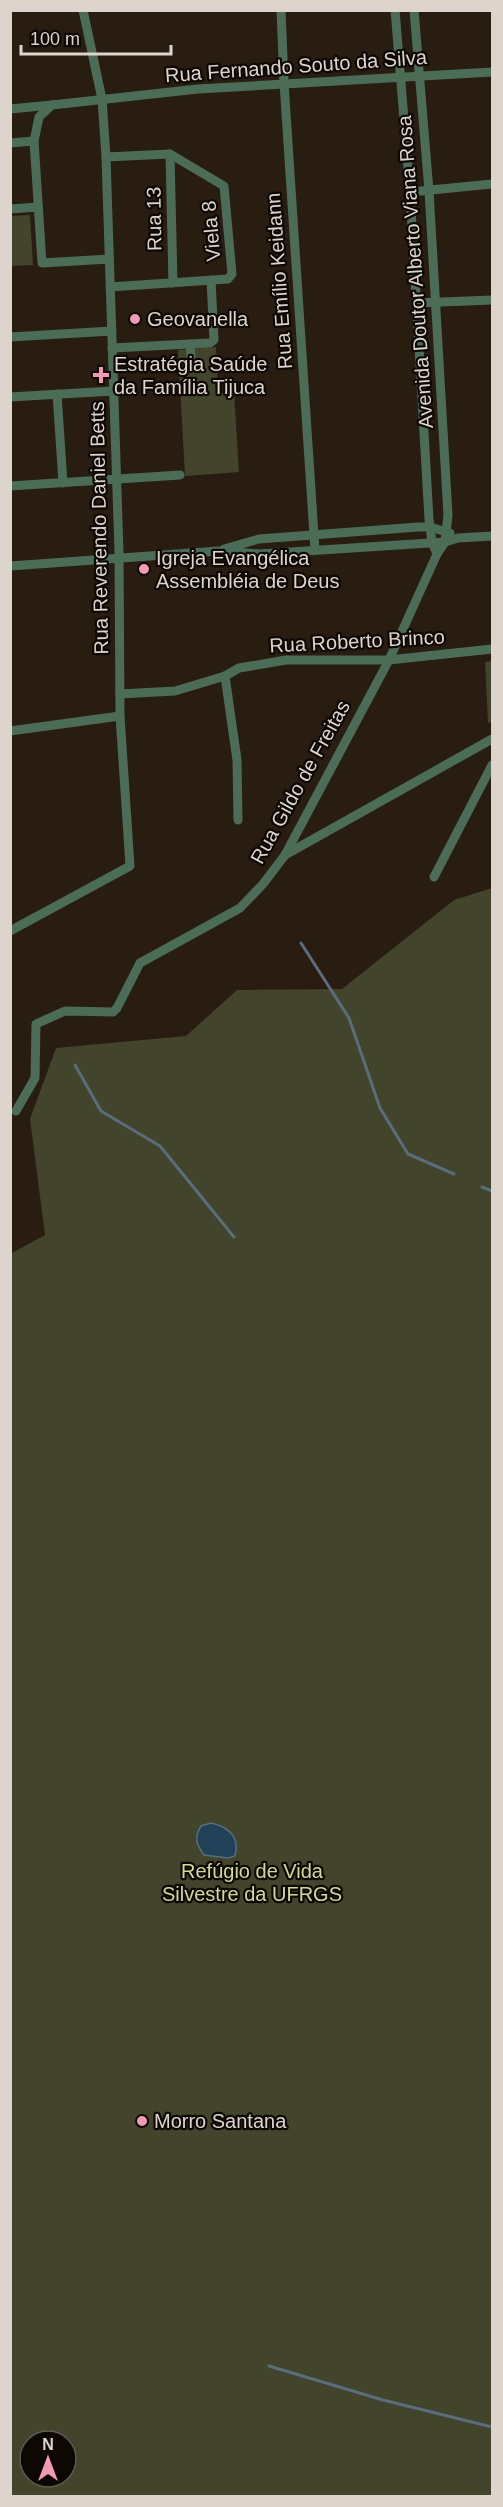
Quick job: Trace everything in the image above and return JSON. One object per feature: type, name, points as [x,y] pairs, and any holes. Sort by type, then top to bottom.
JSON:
[{"type":"street","name":"Rua Reverendo Daniel Betts","points":[[10,931],[130,866],[120,716],[119,558],[106,157],[102,99],[83,10]]},
{"type":"street","name":"Rua Emílio Keidann","points":[[281,10],[315,550]]},
{"type":"street","name":"Avenida Doutor Alberto Viana Rosa","points":[[395,10],[410,192],[432,542]]},
{"type":"street","name":"Avenida Doutor Alberto Viana Rosa","points":[[414,10],[444,418],[448,515],[446,542]]},
{"type":"street","name":"Rua Fernando Souto da Silva","points":[[10,109],[198,89],[492,72]]},
{"type":"street","points":[[52,105],[39,117],[34,141],[42,263],[109,259]]},
{"type":"street","points":[[10,142],[34,141]]},
{"type":"street","points":[[106,157],[170,154]]},
{"type":"street","name":"Viela 8","points":[[110,287],[228,279],[232,274],[225,189],[170,154]]},
{"type":"street","name":"Rua 13","points":[[170,154],[173,283]]},
{"type":"street","points":[[410,192],[492,184]]},
{"type":"street","points":[[10,209],[38,207]]},
{"type":"street","points":[[112,348],[210,343],[214,340],[212,280]]},
{"type":"street","points":[[416,303],[492,300]]},
{"type":"street","points":[[10,337],[112,332]]},
{"type":"street","points":[[190,344],[192,369]]},
{"type":"street","points":[[10,397],[113,391]]},
{"type":"street","points":[[57,394],[63,483]]},
{"type":"street","points":[[423,421],[444,418]]},
{"type":"street","points":[[10,486],[180,475]]},
{"type":"street","points":[[219,550],[259,539],[430,527],[447,531],[458,538]]},
{"type":"street","points":[[10,566],[219,550],[259,554],[446,542],[458,538],[492,536]]},
{"type":"street","points":[[432,542],[437,554]]},
{"type":"street","name":"Rua Gildo de Freitas","points":[[16,1111],[35,1078],[36,1024],[65,1011],[113,1012],[141,962],[240,908],[263,884],[285,855],[389,660],[437,554],[446,542]]},
{"type":"street","name":"Rua Roberto Brinco","points":[[120,694],[175,691],[225,676],[239,668],[286,660],[389,660],[492,650]]},
{"type":"street","points":[[225,676],[237,760],[238,820]]},
{"type":"street","points":[[10,731],[120,716]]},
{"type":"street","points":[[285,855],[492,739]]},
{"type":"street","points":[[434,878],[492,765]]},
{"type":"green space","points":[[30,215],[33,265],[11,266],[11,216]]},
{"type":"green space","points":[[216,347],[218,393],[234,392],[239,472],[185,476],[178,350]]},
{"type":"green space","points":[[492,661],[492,722],[488,723],[485,662]]},
{"type":"green space","name":"Refúgio de Vida Silvestre da UFRGS","points":[[492,888],[492,2496],[11,2496],[10,1254],[45,1235],[30,1119],[56,1048],[186,1036],[237,990],[342,989],[454,900]]},
{"type":"water","points":[[211,1823],[223,1827],[232,1834],[236,1843],[235,1856],[228,1858],[204,1855],[198,1844],[197,1834],[201,1826]]},
{"type":"waterway","points":[[301,943],[349,1018],[380,1108],[408,1154],[454,1174]]},
{"type":"waterway","points":[[75,1065],[101,1111],[160,1146],[234,1237]]},
{"type":"waterway","points":[[482,1187],[492,1191]]},
{"type":"waterway","points":[[269,2366],[383,2400],[492,2427]]},
{"type":"place","name":"Geovanella","points":[[135,319]]},
{"type":"place","name":"Estratégia Saúde da Família Tijuca","points":[[101,375]]},
{"type":"place","name":"Igreja Evangélica Assembléia de Deus","points":[[144,569]]},
{"type":"place","name":"Morro Santana","points":[[142,2121]]}]
